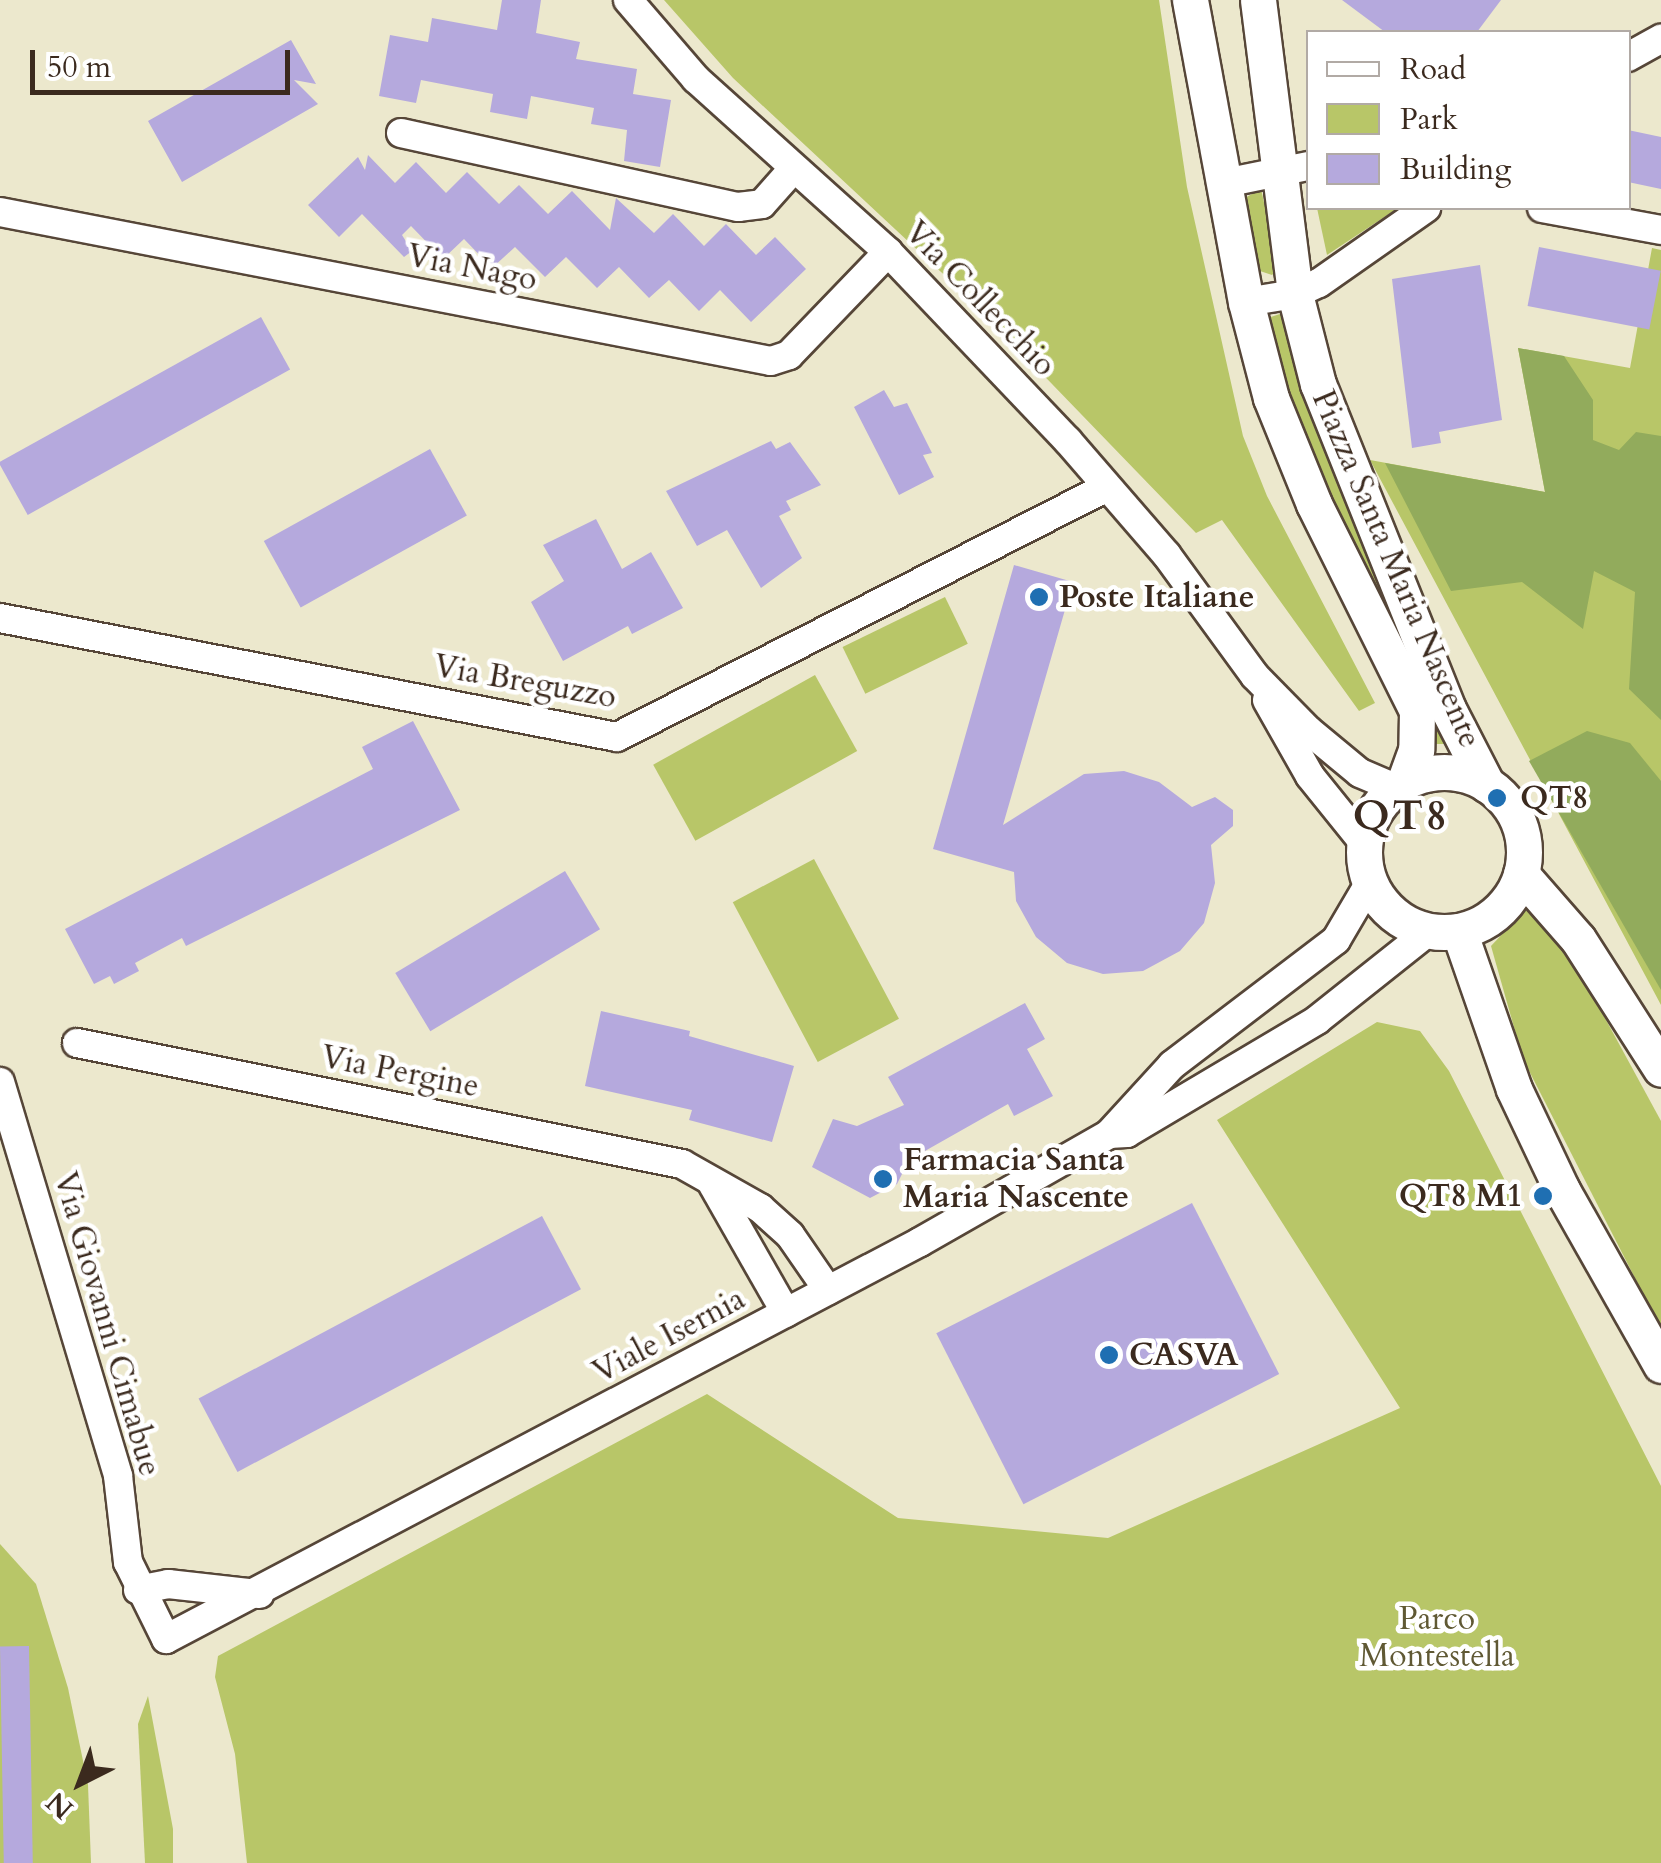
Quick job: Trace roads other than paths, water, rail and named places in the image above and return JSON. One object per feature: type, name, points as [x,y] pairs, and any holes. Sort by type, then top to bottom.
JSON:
[{"type":"street","name":"Via Collecchio","points":[[628,0],[696,79],[888,252],[1105,488]]},
{"type":"street","name":"Piazza Santa Maria Nascente","points":[[1190,0],[1246,302],[1286,442],[1417,711],[1418,740],[1400,786]]},
{"type":"street","name":"Piazza Santa Maria Nascente","points":[[1258,0],[1295,168],[1296,294],[1334,434],[1487,784]]},
{"type":"street","points":[[1631,55],[1661,39]]},
{"type":"street","points":[[400,133],[738,207],[762,204],[794,168]]},
{"type":"street","points":[[1225,183],[1295,168]]},
{"type":"street","points":[[1246,302],[1296,294],[1423,210]]},
{"type":"street","points":[[1553,210],[1661,230]]},
{"type":"street","name":"Via Nago","points":[[0,212],[771,361],[789,355],[888,252]]},
{"type":"street","points":[[1105,488],[1166,554],[1256,676],[1310,776],[1364,843]]},
{"type":"street","name":"Via Breguzzo","points":[[0,618],[617,738],[1105,488]]},
{"type":"street","points":[[1256,676],[1334,755],[1400,786]]},
{"type":"street","points":[[1441,772],[1487,784],[1521,828],[1522,874],[1498,912],[1444,931],[1393,914],[1370,882],[1364,843],[1376,809],[1400,786],[1441,772]]},
{"type":"street","points":[[1522,874],[1578,940],[1661,1069]]},
{"type":"street","name":"Viale Isernia","points":[[166,1639],[259,1594],[786,1313],[1109,1134],[1172,1065],[1336,940],[1370,882]]},
{"type":"street","points":[[1444,931],[1562,1190],[1661,1365]]},
{"type":"street","name":"Viale Isernia","points":[[1109,1134],[1127,1134],[1317,1020],[1444,931]]},
{"type":"street","name":"Via Pergine","points":[[78,1042],[682,1164],[706,1176],[790,1235],[828,1290]]},
{"type":"street","name":"Via Giovanni Cimabue","points":[[0,1082],[118,1476],[134,1580],[166,1639]]},
{"type":"street","points":[[706,1176],[786,1313]]},
{"type":"street","points":[[134,1580],[259,1594]]},
{"type":"place","name":"Poste Italiane","points":[[1039,597]]},
{"type":"place","name":"QT8","points":[[1497,798]]},
{"type":"place","name":"Farmacia Santa Maria Nascente","points":[[883,1179]]},
{"type":"place","name":"QT8 M1","points":[[1543,1196]]},
{"type":"place","name":"CASVA","points":[[1109,1355]]},
{"type":"district","name":"QT8","points":[[1401,816]]},
{"type":"park label","name":"Parco Montestella","points":[[1437,1638]]}]
